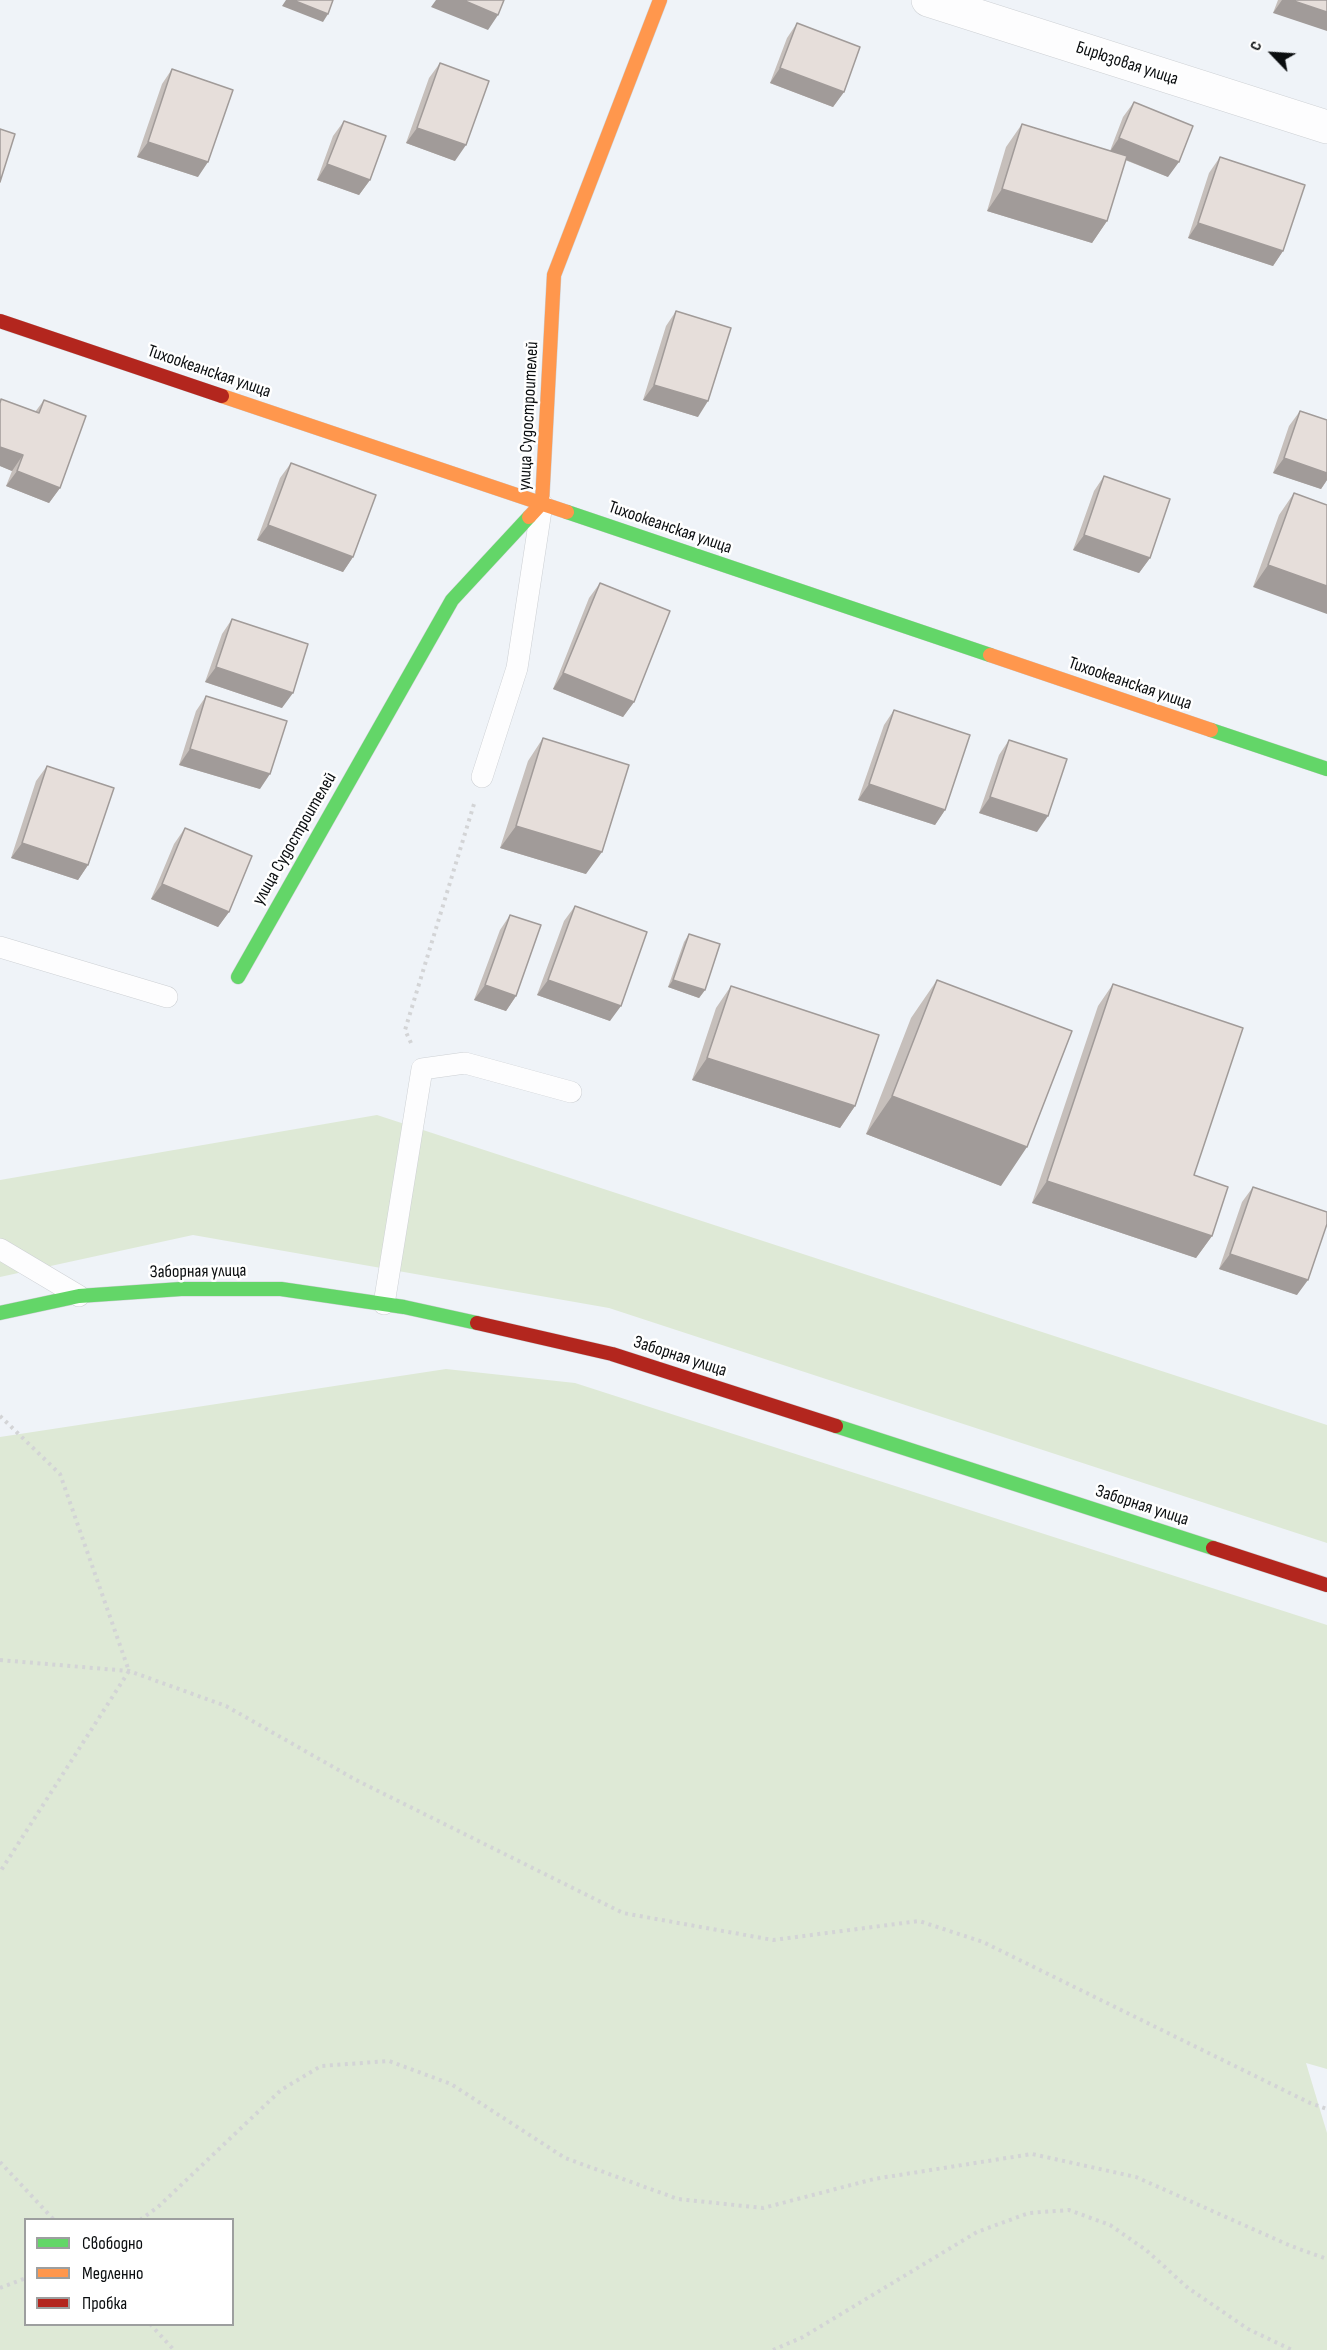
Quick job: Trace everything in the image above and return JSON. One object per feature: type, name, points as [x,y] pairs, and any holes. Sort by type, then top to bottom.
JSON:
[{"type":"street","name":"улица Судостроителей","points":[[238,977],[452,600],[542,503],[554,275],[660,0]]},
{"type":"street","name":"Бирюзовая улица","points":[[928,0],[1327,127]]},
{"type":"street","name":"Тихоокеанская улица","points":[[0,321],[1327,770]]},
{"type":"street","name":"Заборная улица","points":[[0,1313],[79,1296],[181,1289],[281,1289],[384,1305],[612,1354],[1327,1585]]},
{"type":"lane","points":[[482,777],[517,668],[542,503]]},
{"type":"lane","points":[[0,947],[167,997]]},
{"type":"lane","points":[[384,1305],[422,1069],[465,1063],[570,1092]]},
{"type":"lane","points":[[0,1249],[79,1296]]},
{"type":"path","points":[[422,1069],[405,1030],[482,777]]},
{"type":"path","points":[[0,1416],[60,1474],[129,1671]]},
{"type":"path","points":[[0,1660],[129,1671],[226,1706],[356,1780],[622,1913],[773,1940],[919,1922],[984,1942],[1299,2098],[1327,2109]]},
{"type":"path","points":[[0,1872],[129,1671]]},
{"type":"path","points":[[143,2218],[159,2207],[281,2090],[321,2066],[389,2061],[451,2084],[565,2158],[678,2199],[763,2208],[874,2179],[1032,2154],[1136,2177],[1291,2246],[1327,2259]]},
{"type":"path","points":[[0,2162],[52,2218]]},
{"type":"path","points":[[773,2350],[803,2337],[977,2232],[1029,2213],[1069,2210],[1110,2225],[1146,2250],[1188,2288],[1239,2323],[1292,2350]]},
{"type":"path","points":[[0,2288],[24,2279]]},
{"type":"path","points":[[151,2326],[174,2350]]},
{"type":"green space","points":[[377,1115],[1327,1425],[1327,1543],[609,1308],[193,1235],[0,1277],[0,1180]]},
{"type":"green space","points":[[446,1369],[575,1383],[1327,1625],[1327,2069],[1306,2063],[1327,2133],[1327,2350],[0,2350],[0,1437]]},
{"type":"building","points":[[293,0],[333,0],[328,14]]},
{"type":"building","points":[[463,0],[504,0],[498,15]]},
{"type":"building","points":[[1291,0],[1327,0],[1327,12]]},
{"type":"building","points":[[797,23],[860,47],[844,92],[780,68]]},
{"type":"building","points":[[440,63],[489,81],[466,145],[417,128]]},
{"type":"building","points":[[172,69],[233,90],[208,162],[148,142]]},
{"type":"building","points":[[1134,102],[1193,126],[1179,162],[1119,138]]},
{"type":"building","points":[[344,121],[386,136],[370,180],[327,164]]},
{"type":"building","points":[[1022,124],[1127,156],[1107,221],[1002,189]]},
{"type":"building","points":[[0,129],[15,134],[0,182]]},
{"type":"building","points":[[1220,157],[1305,185],[1283,251],[1198,223]]},
{"type":"building","points":[[676,311],[731,328],[708,401],[654,385]]},
{"type":"building","points":[[1,399],[39,413],[44,400],[86,416],[60,488],[17,471],[23,455],[0,447]]},
{"type":"building","points":[[1300,411],[1327,420],[1327,473],[1284,458]]},
{"type":"building","points":[[291,463],[376,495],[353,557],[268,525]]},
{"type":"building","points":[[1104,476],[1170,499],[1150,558],[1084,535]]},
{"type":"building","points":[[1294,493],[1327,505],[1327,586],[1268,565]]},
{"type":"building","points":[[600,583],[670,611],[634,702],[563,673]]},
{"type":"building","points":[[232,619],[308,644],[293,693],[216,667]]},
{"type":"building","points":[[206,696],[287,721],[270,774],[190,749]]},
{"type":"building","points":[[894,710],[970,735],[945,810],[869,784]]},
{"type":"building","points":[[543,738],[629,765],[602,852],[516,826]]},
{"type":"building","points":[[1009,740],[1067,759],[1048,816],[990,797]]},
{"type":"building","points":[[47,766],[114,788],[88,865],[22,843]]},
{"type":"building","points":[[185,828],[252,856],[229,912],[162,884]]},
{"type":"building","points":[[575,906],[647,932],[621,1006],[548,980]]},
{"type":"building","points":[[510,915],[541,925],[516,996],[485,985]]},
{"type":"building","points":[[689,934],[720,944],[705,990],[673,980]]},
{"type":"building","points":[[937,980],[1072,1031],[1027,1147],[892,1096]]},
{"type":"building","points":[[1113,984],[1243,1028],[1194,1175],[1228,1187],[1212,1236],[1047,1181]]},
{"type":"building","points":[[731,986],[879,1035],[855,1106],[707,1058]]},
{"type":"building","points":[[1253,1187],[1327,1212],[1327,1224],[1308,1280],[1230,1254]]},
{"type":"traffic: fast","points":[[567,512],[990,655]]},
{"type":"traffic: fast","points":[[238,977],[452,600],[529,517]]},
{"type":"traffic: fast","points":[[1211,730],[1327,769]]},
{"type":"traffic: fast","points":[[0,1313],[79,1296],[181,1289],[281,1289],[404,1307],[477,1323]]},
{"type":"traffic: fast","points":[[836,1426],[1213,1548]]},
{"type":"traffic: slow","points":[[529,517],[542,503],[554,275],[660,0]]},
{"type":"traffic: slow","points":[[222,396],[567,512]]},
{"type":"traffic: slow","points":[[990,655],[1211,730]]},
{"type":"traffic: jam","points":[[0,321],[222,396]]},
{"type":"traffic: jam","points":[[477,1323],[612,1354],[836,1426]]},
{"type":"traffic: jam","points":[[1213,1548],[1327,1585]]}]
